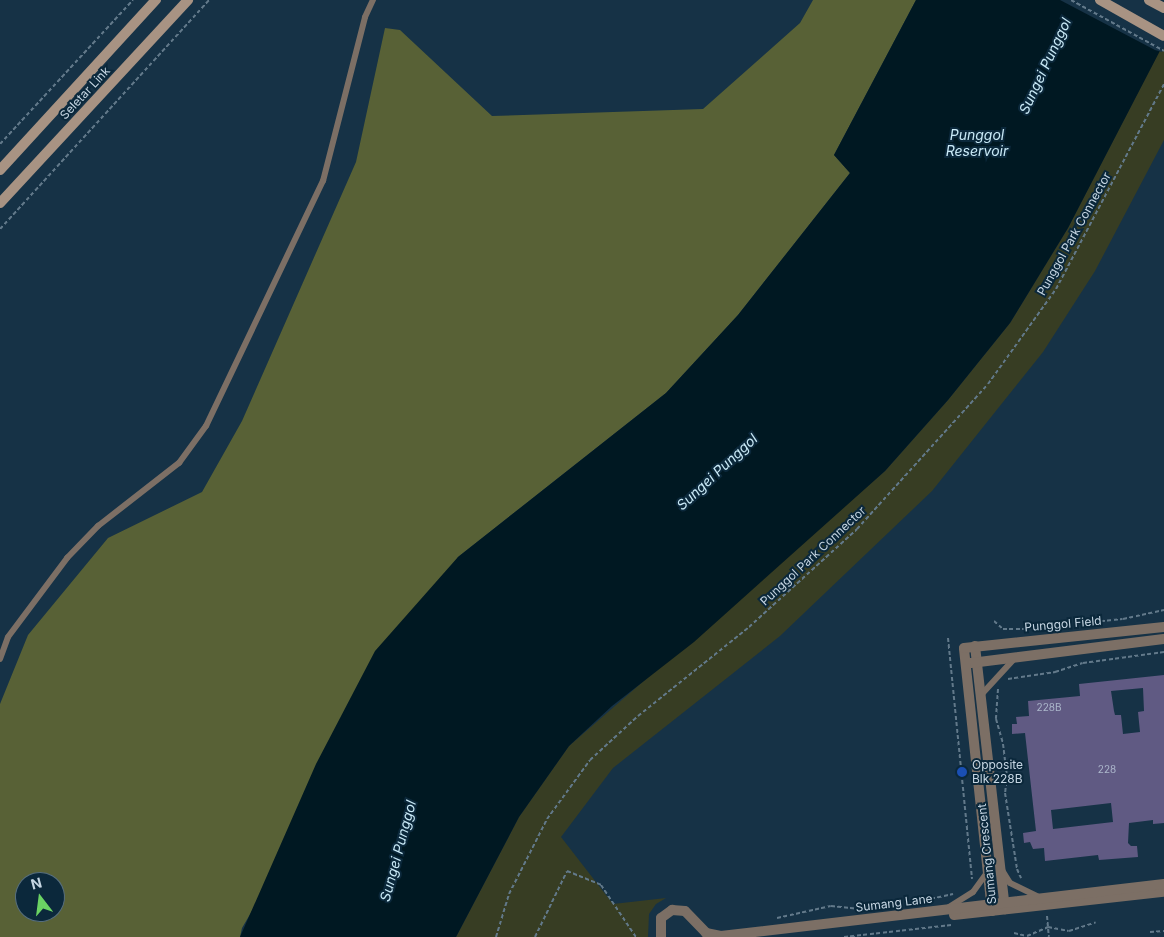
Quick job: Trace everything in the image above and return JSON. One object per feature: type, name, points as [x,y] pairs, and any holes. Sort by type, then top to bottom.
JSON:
[{"type":"main road","name":"Seletar Link","points":[[0,170],[156,0]]},
{"type":"main road","name":"Seletar Link","points":[[0,203],[188,0]]},
{"type":"main road","points":[[1100,0],[1164,36]]},
{"type":"main road","points":[[1149,0],[1164,8]]},
{"type":"street","name":"Punggol Field","points":[[964,648],[1164,627]]},
{"type":"street","points":[[965,663],[1164,639]]},
{"type":"street","name":"Sumang Crescent","points":[[975,646],[1002,869],[1004,906]]},
{"type":"street","name":"Sumang Crescent","points":[[964,648],[991,907]]},
{"type":"street","name":"Sumang Lane","points":[[1004,906],[1041,898],[1164,884]]},
{"type":"street","name":"Sumang Lane","points":[[661,937],[661,918],[672,910],[685,911],[706,934],[721,936],[946,909],[1004,906],[1164,892]]},
{"type":"street","name":"Sumang Lane","points":[[760,937],[991,907]]},
{"type":"lane","points":[[0,659],[8,637],[67,558],[98,526],[179,463],[206,426],[323,181],[365,17],[373,0]]},
{"type":"lane","points":[[981,695],[996,676],[1015,658]]},
{"type":"lane","points":[[1002,869],[1010,883],[1041,898]]},
{"type":"lane","points":[[946,909],[973,892],[987,872]]},
{"type":"path","points":[[0,144],[133,0]]},
{"type":"path","points":[[0,228],[209,0]]},
{"type":"path","points":[[1071,0],[1164,51]]},
{"type":"path","name":"Punggol Park Connector","points":[[496,937],[509,894],[547,819],[590,760],[638,716],[749,627],[857,530],[988,384],[1056,289],[1164,84]]},
{"type":"path","points":[[994,621],[1003,629],[1023,629],[1123,619],[1164,610]]},
{"type":"path","points":[[948,638],[972,881]]},
{"type":"path","points":[[1022,880],[1016,869],[1005,793],[1007,775],[1003,744],[996,718],[995,702],[1002,682],[1018,675],[1055,672],[1083,663],[1164,652]]},
{"type":"path","points":[[535,937],[567,871],[601,885],[636,937]]},
{"type":"path","points":[[904,905],[956,893]]},
{"type":"path","points":[[772,920],[831,906],[867,910]]},
{"type":"path","points":[[1046,916],[1049,937]]},
{"type":"path","points":[[1014,933],[1027,936],[1048,926],[1069,931],[1096,922]]},
{"type":"path","points":[[1150,932],[1164,931]]},
{"type":"green space","points":[[813,0],[916,0],[834,155],[850,173],[738,315],[666,393],[458,557],[242,928],[240,937],[0,937],[0,704],[28,635],[108,538],[202,492],[242,421],[356,162],[385,28],[400,30],[492,116],[703,109],[800,23]]},
{"type":"green space","points":[[1164,42],[1164,140],[1095,271],[1043,352],[932,491],[780,636],[613,768],[561,837],[613,904],[666,898],[656,904],[649,914],[648,937],[456,937],[519,817],[569,746],[885,471],[948,400],[1010,323],[1068,228]]},
{"type":"water","name":"Punggol Reservoir","points":[[916,0],[1164,0],[1164,43],[1068,228],[1010,323],[948,400],[885,471],[694,642],[612,706],[569,746],[519,817],[456,937],[240,937],[316,764],[375,651],[458,557],[666,393],[738,315],[850,173],[834,155]]},
{"type":"pier","points":[[1060,0],[1164,0],[1164,48],[1162,52],[1155,50]]},
{"type":"building","points":[[1164,675],[1164,823],[1153,824],[1153,820],[1129,823],[1128,843],[1131,846],[1137,846],[1138,857],[1099,860],[1098,855],[1045,861],[1044,848],[1033,849],[1030,842],[1024,843],[1023,833],[1036,831],[1025,733],[1012,734],[1012,724],[1017,724],[1016,717],[1029,716],[1028,701],[1080,696],[1079,684]],"holes":[[[1143,688],[1144,711],[1138,712],[1140,732],[1123,734],[1121,715],[1115,715],[1111,691]],[[1111,803],[1113,822],[1053,829],[1051,810]]]},
{"type":"place","name":"Opposite Blk 228B","points":[[962,772]]},
{"type":"water label","name":"Sungei Punggol","points":[[1045,66]]},
{"type":"water label","name":"Sungei Punggol","points":[[717,472]]},
{"type":"water label","name":"Sungei Punggol","points":[[398,851]]}]
